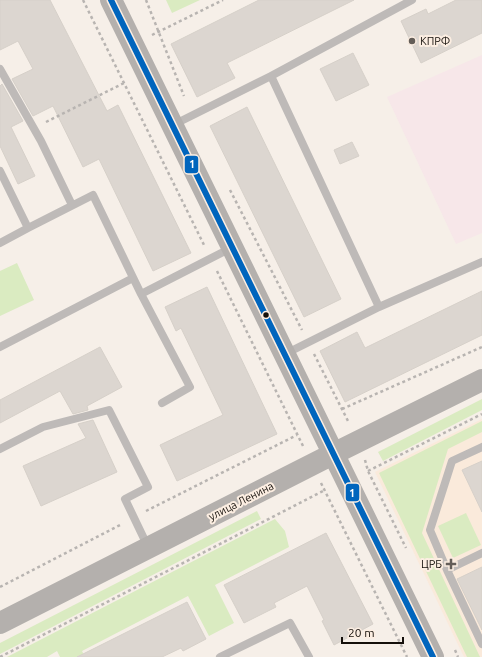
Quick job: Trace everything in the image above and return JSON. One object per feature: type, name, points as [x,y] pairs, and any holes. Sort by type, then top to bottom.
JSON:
[{"type":"main road","points":[[111,0],[433,657]]},
{"type":"main road","name":"улица Ленина","points":[[0,623],[482,380]]},
{"type":"lane","points":[[172,126],[271,76],[412,0]]},
{"type":"lane","points":[[0,69],[41,141],[72,205]]},
{"type":"lane","points":[[271,76],[378,307]]},
{"type":"lane","points":[[0,171],[28,228]]},
{"type":"lane","points":[[0,243],[93,195],[141,294],[190,388],[162,403]]},
{"type":"lane","points":[[141,294],[211,260],[232,248]]},
{"type":"lane","points":[[285,354],[378,307],[482,262]]},
{"type":"lane","points":[[0,347],[133,278]]},
{"type":"lane","points":[[0,449],[43,426],[109,410],[148,487],[125,499],[148,548]]},
{"type":"lane","points":[[482,447],[452,461],[430,530],[482,644]]},
{"type":"lane","points":[[447,570],[482,553]]},
{"type":"lane","points":[[220,657],[290,623],[309,657]]},
{"type":"path","points":[[83,0],[407,657]]},
{"type":"path","points":[[146,0],[192,116]]},
{"type":"path","points":[[110,55],[224,0]]},
{"type":"path","points":[[49,129],[46,122],[124,83]]},
{"type":"path","points":[[228,187],[359,441],[368,470],[406,549]]},
{"type":"path","points":[[342,409],[482,347]]},
{"type":"path","points":[[0,657],[325,490],[482,414]]},
{"type":"path","points":[[454,650],[458,657]]},
{"type":"shaded area","points":[[482,55],[482,233],[456,244],[387,97]]},
{"type":"shaded area","name":"ЦРБ","points":[[482,419],[482,657],[464,657],[375,472]]},
{"type":"green space","points":[[166,0],[200,0],[172,13]]},
{"type":"green space","points":[[17,263],[34,300],[0,316],[0,271]]},
{"type":"green space","points":[[482,399],[482,410],[383,461],[378,452]]},
{"type":"green space","points":[[482,421],[482,432],[448,449],[422,533],[480,657],[467,657],[379,473]]},
{"type":"green space","points":[[257,511],[261,519],[0,654],[0,643]]},
{"type":"green space","points":[[466,513],[481,545],[453,558],[438,526]]},
{"type":"green space","points":[[275,519],[285,531],[289,547],[215,585],[234,623],[209,636],[188,596],[82,651],[85,657],[60,657],[57,651],[47,657],[7,657]]},
{"type":"building","points":[[0,0],[50,0],[107,111],[118,105],[191,253],[153,271],[99,159],[83,167],[53,106],[33,116],[12,79],[33,69],[18,41],[0,50]]},
{"type":"building","points":[[259,0],[354,0],[227,63],[235,78],[197,97],[171,44]]},
{"type":"building","points":[[456,0],[482,0],[482,33],[421,63],[401,21],[426,9],[428,14]]},
{"type":"building","points":[[353,53],[369,85],[336,101],[320,69]]},
{"type":"building","points":[[2,84],[23,121],[11,127],[35,176],[18,184],[0,146],[0,86]]},
{"type":"building","points":[[247,107],[341,299],[304,317],[210,126]]},
{"type":"building","points":[[352,142],[359,156],[340,164],[334,150]]},
{"type":"building","points":[[207,287],[277,434],[177,481],[160,445],[223,415],[181,328],[176,331],[165,307]]},
{"type":"building","points":[[482,291],[482,335],[345,402],[320,351],[357,332],[365,348]]},
{"type":"building","points":[[100,347],[122,387],[87,406],[88,410],[73,414],[60,391],[0,423],[0,400]]},
{"type":"building","points":[[93,420],[117,472],[41,506],[23,466],[86,438],[78,424]]},
{"type":"building","points":[[482,461],[482,512],[462,470]]},
{"type":"building","points":[[326,533],[373,624],[334,645],[322,621],[324,620],[307,586],[274,603],[276,607],[244,623],[224,585]]},
{"type":"building","points":[[482,567],[482,630],[457,579]]},
{"type":"building","points":[[187,602],[206,639],[183,651],[181,648],[162,657],[77,657]]},
{"type":"transit line","name":"1","points":[[111,0],[433,657]]},
{"type":"place","name":"КПРФ","points":[[412,41]]},
{"type":"place","name":"ЦРБ","points":[[451,564]]}]
